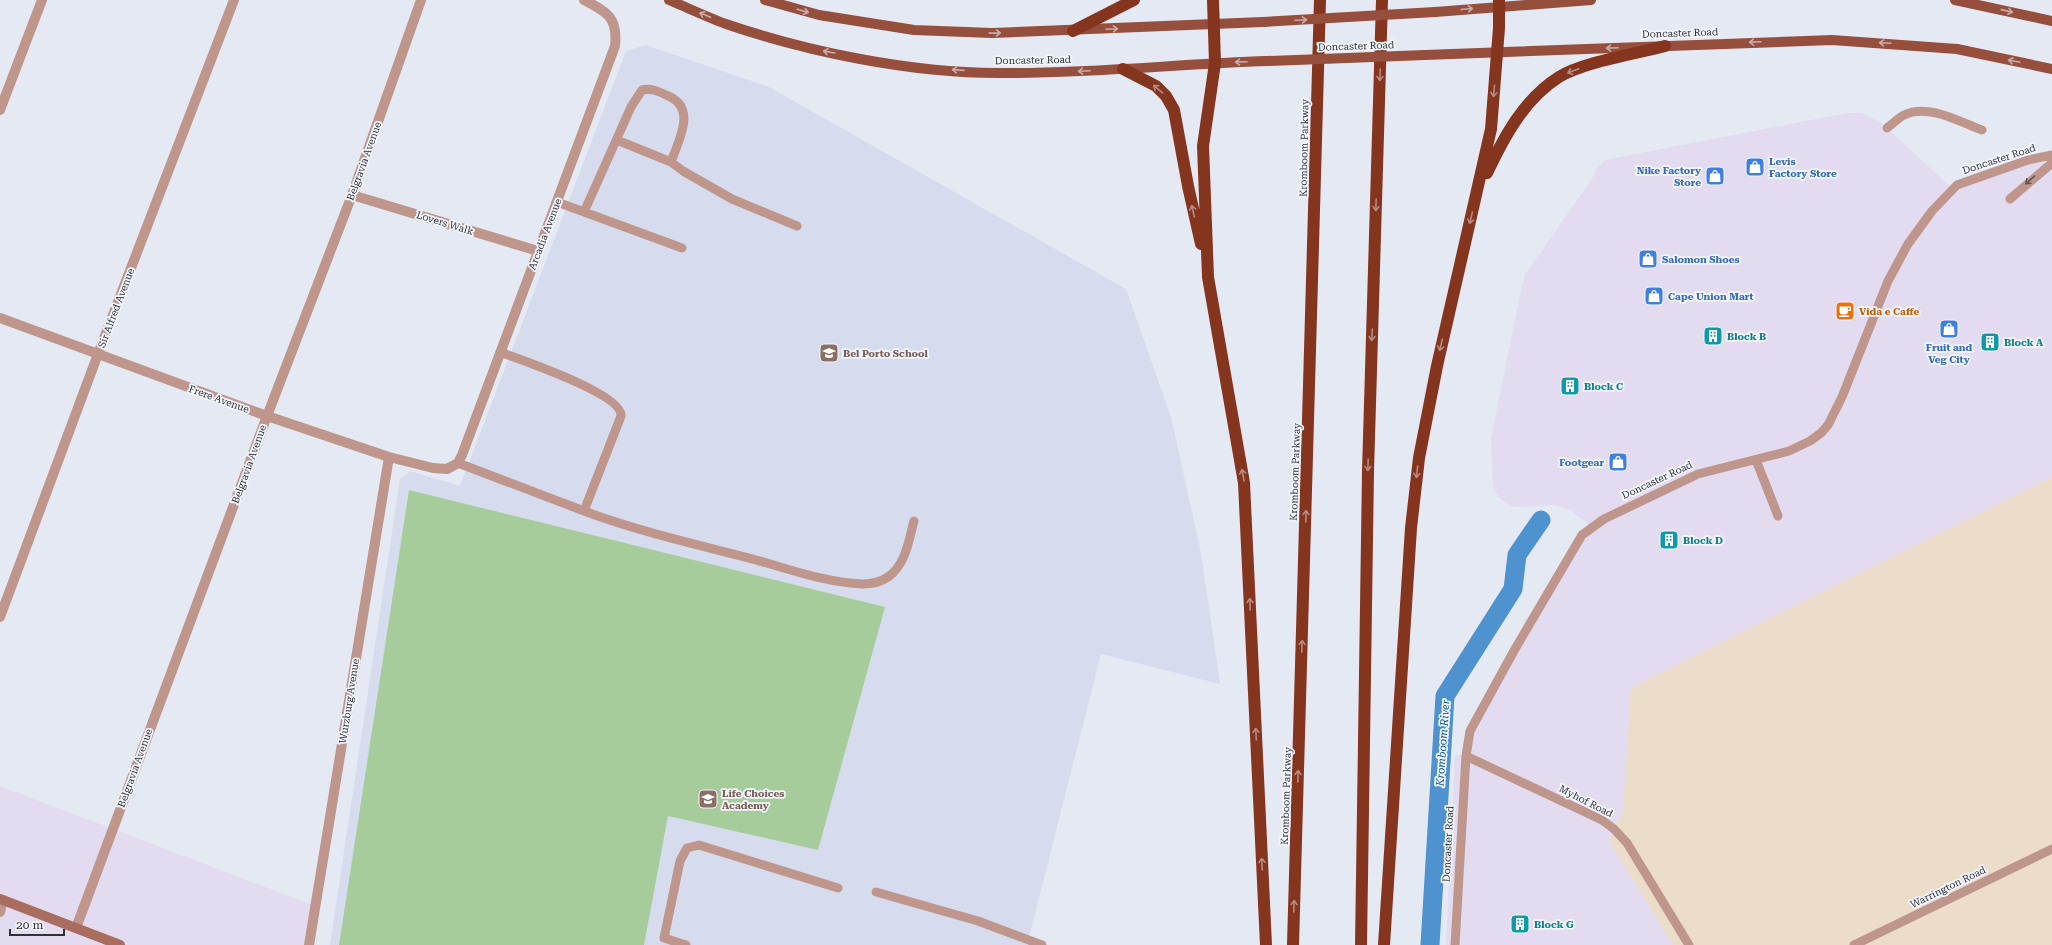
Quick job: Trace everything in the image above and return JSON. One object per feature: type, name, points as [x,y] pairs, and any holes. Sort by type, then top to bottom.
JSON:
[{"type":"highway","points":[[1073,31],[1134,0]]},
{"type":"highway","points":[[1208,277],[1203,146],[1215,63],[1212,0]]},
{"type":"highway","name":"Kromboom Parkway","points":[[1293,945],[1308,479],[1320,0]]},
{"type":"highway","points":[[1361,945],[1368,471],[1382,0]]},
{"type":"highway","points":[[1384,945],[1410,536],[1419,458],[1438,358],[1491,129],[1499,3]]},
{"type":"highway","points":[[1477,193],[1500,144],[1513,123],[1536,94],[1560,76],[1567,73],[1594,63],[1665,46]]},
{"type":"highway","points":[[1123,69],[1156,86],[1166,96],[1174,110],[1188,186],[1208,277],[1244,483],[1266,945]]},
{"type":"main road","name":"Doncaster Road","points":[[669,0],[724,23],[808,48],[911,67],[997,73],[1123,69],[1215,63],[1832,40],[1910,44],[1957,49],[2052,69]]},
{"type":"main road","points":[[765,0],[819,16],[914,30],[992,34],[1262,22],[1435,12],[1499,3],[1591,0]]},
{"type":"main road","points":[[1955,0],[2052,21]]},
{"type":"street","points":[[0,110],[42,0]]},
{"type":"street","name":"Sir Alfred Avenue","points":[[0,617],[98,354],[234,0]]},
{"type":"street","name":"Belgravia Avenue","points":[[76,928],[267,416],[352,195],[422,0]]},
{"type":"street","name":"Arcadia Avenue","points":[[458,463],[615,46],[616,36],[612,18],[601,9],[584,0]]},
{"type":"street","name":"Lovers Walk","points":[[352,195],[538,251]]},
{"type":"street","name":"Frere Avenue","points":[[0,318],[267,416],[389,457],[442,469],[451,468],[458,463]]},
{"type":"street","name":"Wurzburg Avenue","points":[[309,945],[389,457]]},
{"type":"street","points":[[0,912],[2,900],[120,945]]},
{"type":"lane","points":[[584,212],[631,107],[642,90],[656,90],[672,97],[682,107],[684,114],[683,124],[671,162]]},
{"type":"lane","points":[[1887,128],[1904,115],[1924,111],[1933,112],[1982,130]]},
{"type":"lane","points":[[617,140],[671,162],[683,171],[732,199],[797,226]]},
{"type":"lane","name":"Doncaster Road","points":[[1455,945],[1466,756],[1470,731],[1515,649],[1582,535],[1604,519],[1698,474],[1756,460],[1798,447],[1810,441],[1828,425],[1842,397],[1888,281],[1932,211],[1953,189],[1977,177],[2008,166],[2052,155]]},
{"type":"lane","points":[[2010,199],[2052,163]]},
{"type":"lane","points":[[557,202],[682,248]]},
{"type":"lane","points":[[500,352],[553,372],[602,394],[621,411],[621,416],[584,511]]},
{"type":"lane","points":[[1756,460],[1778,516]]},
{"type":"lane","points":[[458,463],[613,522],[844,582],[863,584],[889,577],[906,553],[914,521]]},
{"type":"lane","name":"Myhof Road","points":[[1466,756],[1602,820],[1614,829],[1627,843],[1689,945]]},
{"type":"lane","points":[[686,945],[664,938],[680,861],[687,848],[698,845],[838,888]]},
{"type":"lane","name":"Warrington Road","points":[[1854,945],[2052,849]]},
{"type":"lane","points":[[876,892],[978,921],[1042,945]]},
{"type":"shaded area","points":[[646,45],[769,87],[1126,289],[1171,417],[1201,553],[1220,684],[1101,654],[1027,945],[330,945],[400,479],[410,471],[460,486],[626,51]]},
{"type":"shaded area","points":[[1847,113],[1861,113],[1880,122],[1953,189],[2052,155],[2052,477],[1631,688],[1623,810],[1609,841],[1673,945],[1446,945],[1455,755],[1466,755],[1470,731],[1515,649],[1592,527],[1570,510],[1554,505],[1521,507],[1511,506],[1498,497],[1493,486],[1491,438],[1524,276],[1592,179],[1597,168],[1605,160]]},
{"type":"shaded area","points":[[2052,477],[2052,945],[1673,945],[1609,841],[1623,810],[1631,688]]},
{"type":"shaded area","points":[[0,786],[315,906],[309,945],[0,945]]},
{"type":"green space","name":"Life Choices Academy","points":[[409,490],[885,607],[818,850],[668,816],[644,945],[339,945]]},
{"type":"waterway","name":"Kromboom River","points":[[1430,945],[1445,696],[1513,589],[1517,555],[1541,520]]},
{"type":"place","name":"Levis Factory Store","points":[[1755,167]]},
{"type":"place","name":"Nike Factory Store","points":[[1715,176]]},
{"type":"place","name":"Salomon Shoes","points":[[1648,259]]},
{"type":"place","name":"Cape Union Mart","points":[[1654,296]]},
{"type":"place","name":"Vida e Caffe","points":[[1845,311]]},
{"type":"place","name":"Fruit and Veg City","points":[[1949,329]]},
{"type":"place","name":"Block B","points":[[1713,336]]},
{"type":"place","name":"Block A","points":[[1990,342]]},
{"type":"place","name":"Bel Porto School","points":[[829,353]]},
{"type":"place","name":"Block C","points":[[1570,386]]},
{"type":"place","name":"Footgear","points":[[1618,462]]},
{"type":"place","name":"Block D","points":[[1669,540]]},
{"type":"place","name":"Life Choices Academy","points":[[708,799]]},
{"type":"place","name":"Block G","points":[[1520,924]]}]
